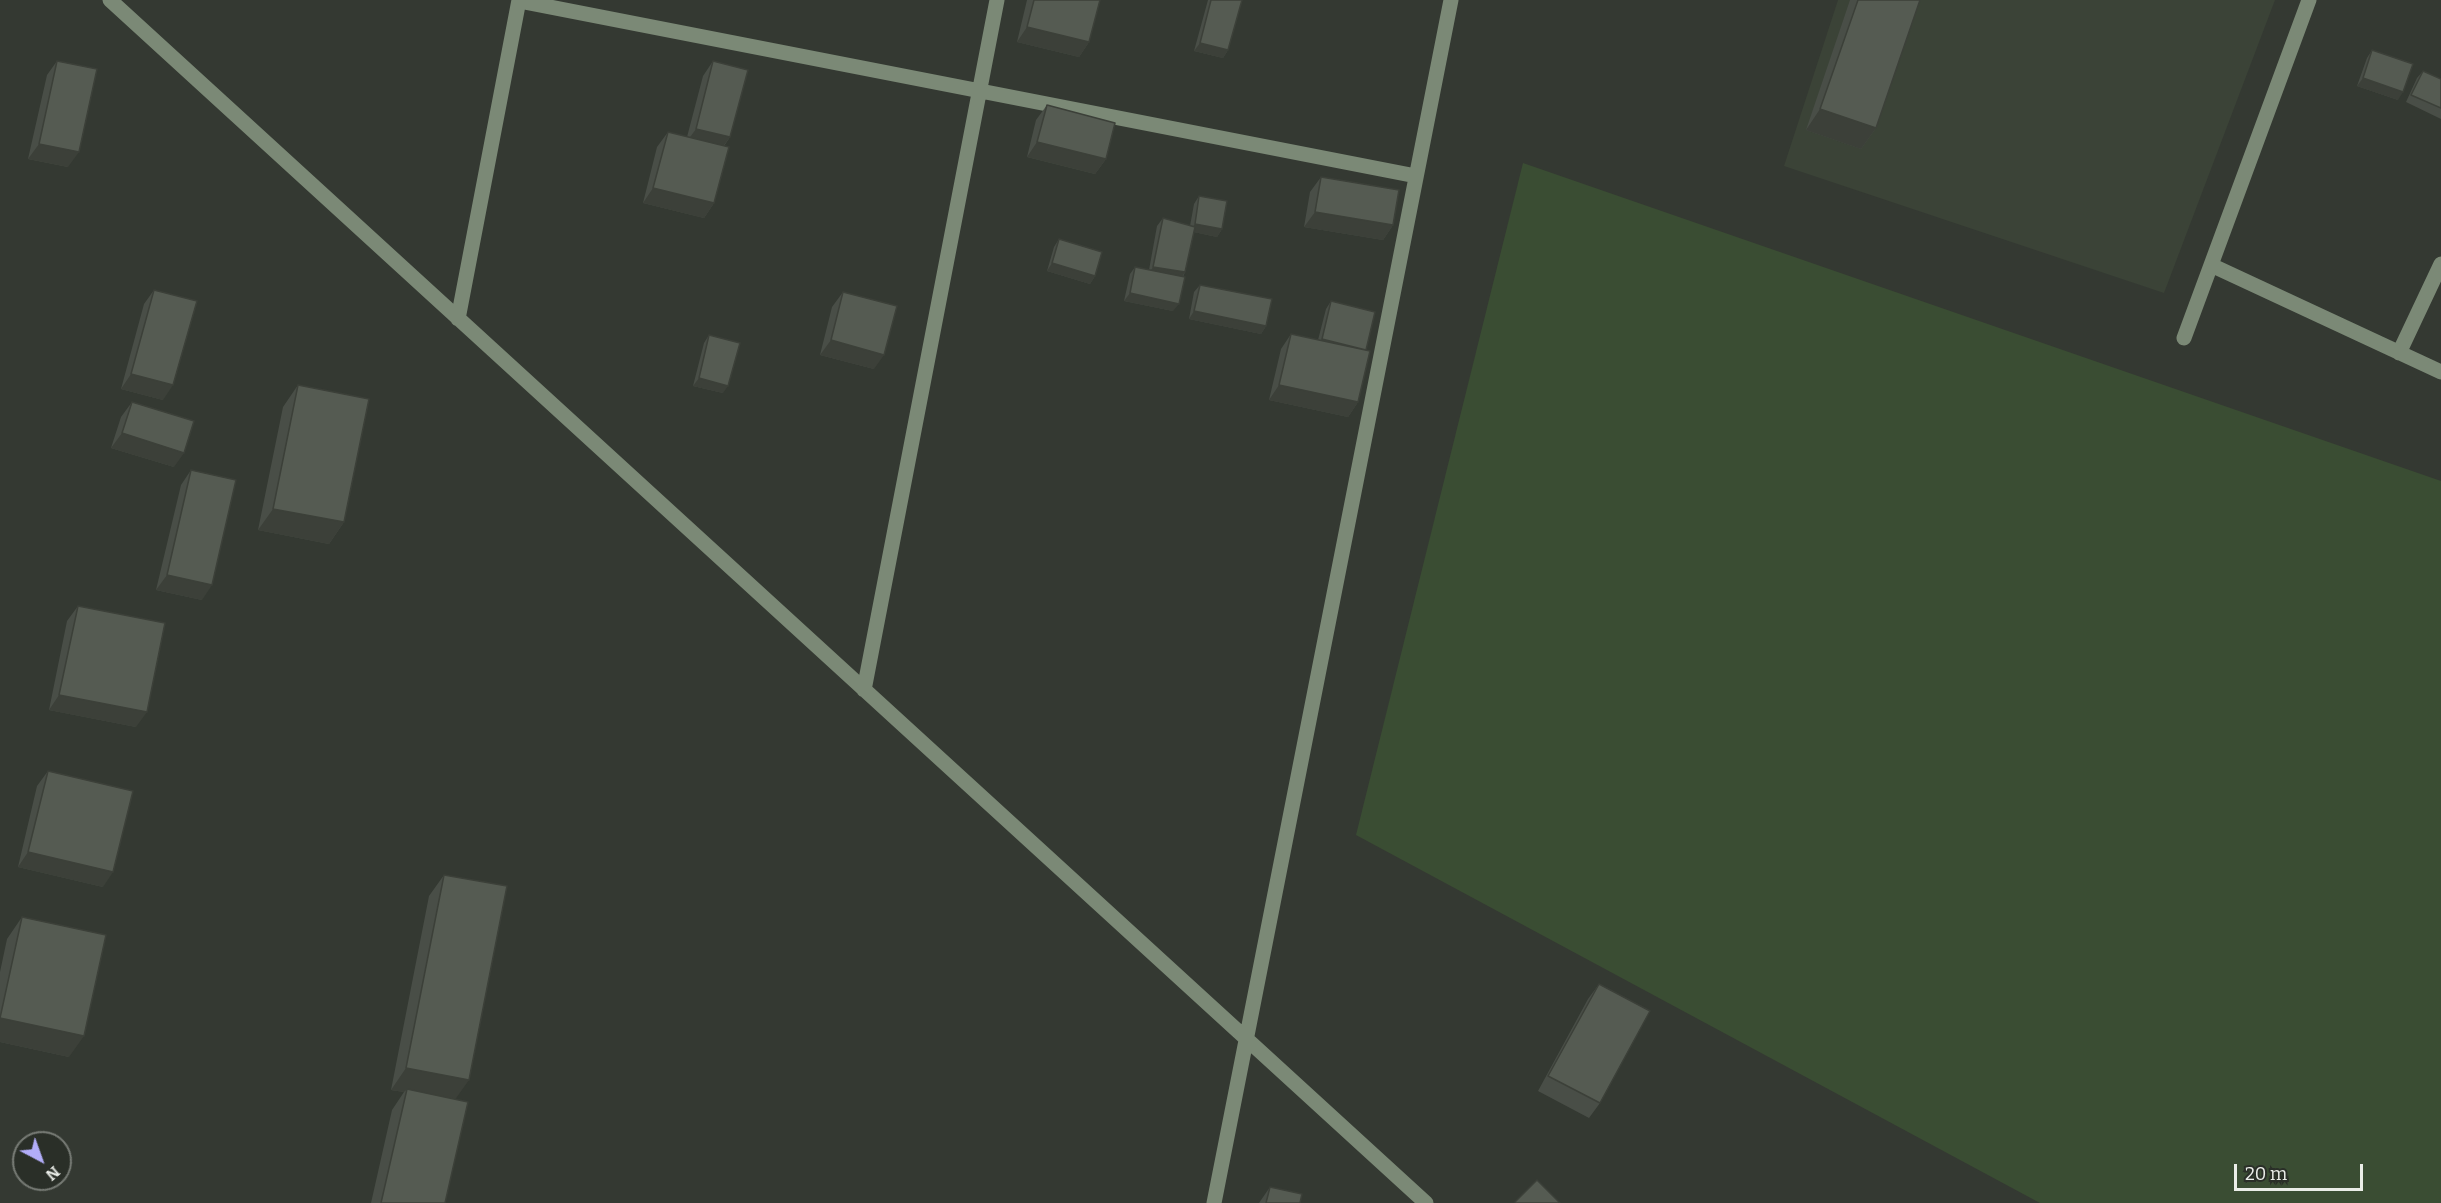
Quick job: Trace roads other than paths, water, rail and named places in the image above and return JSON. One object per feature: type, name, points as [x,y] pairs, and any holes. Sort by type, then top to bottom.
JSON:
[{"type":"street","points":[[110,0],[1426,1203]]},
{"type":"street","points":[[864,690],[997,0]]},
{"type":"street","points":[[1214,1203],[1451,0]]},
{"type":"street","points":[[2184,338],[2309,0]]},
{"type":"street","points":[[458,319],[519,1],[1416,176]]},
{"type":"street","points":[[2399,353],[2441,264]]},
{"type":"street","points":[[2211,266],[2441,372]]}]
